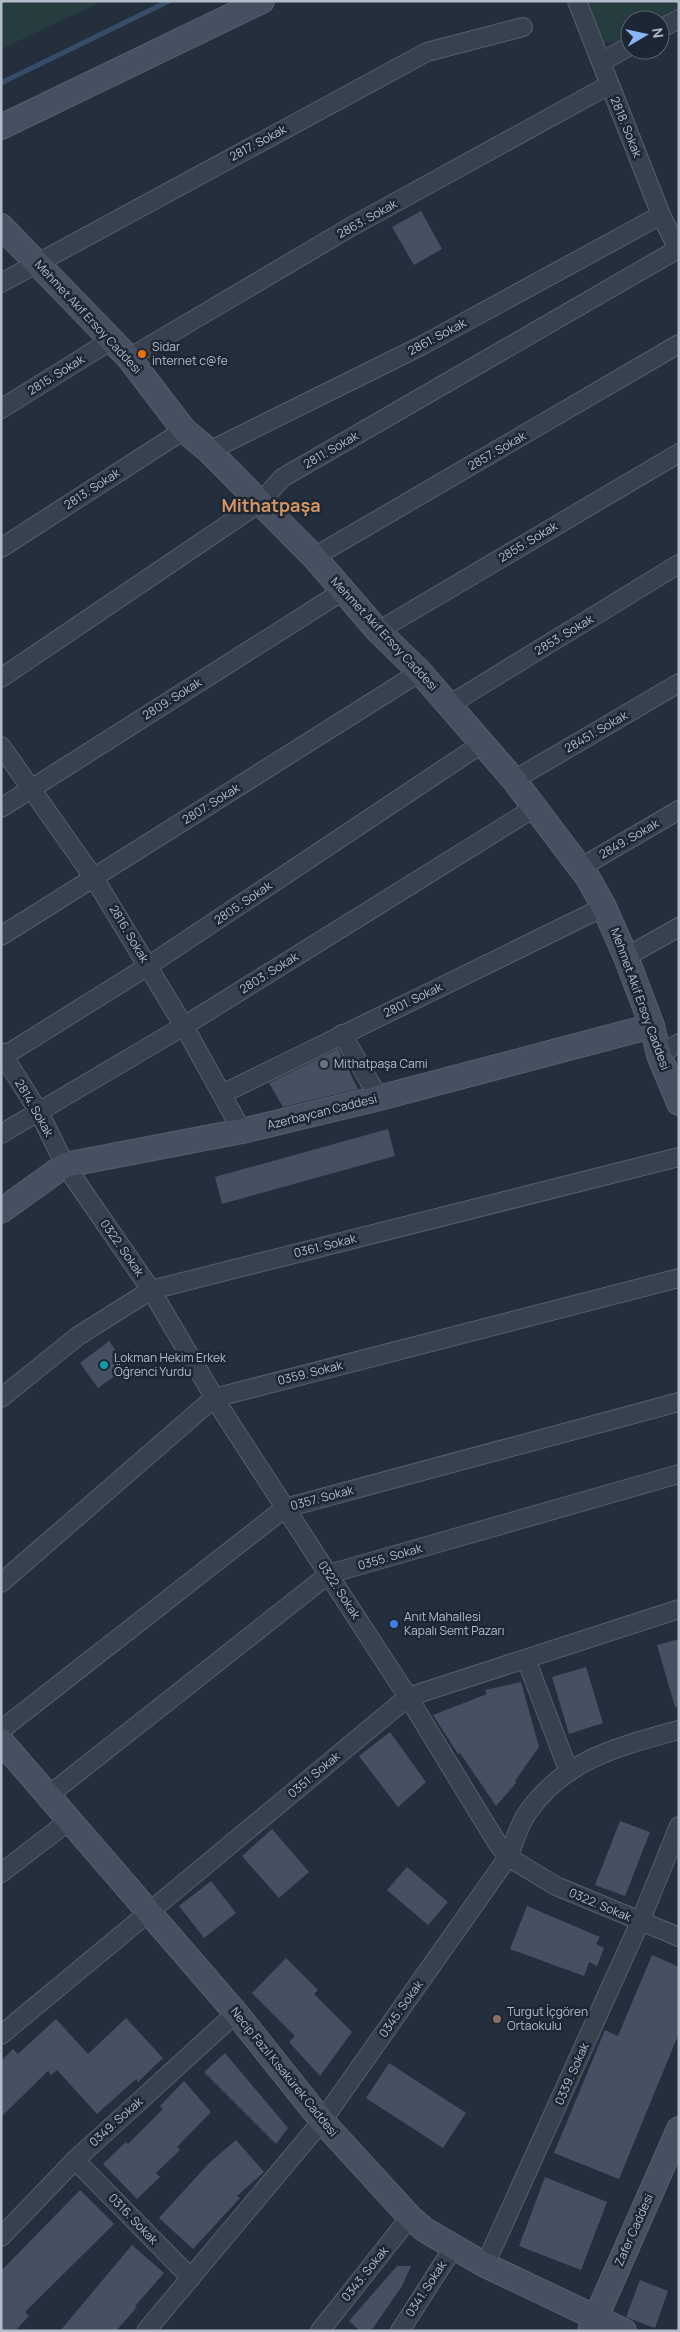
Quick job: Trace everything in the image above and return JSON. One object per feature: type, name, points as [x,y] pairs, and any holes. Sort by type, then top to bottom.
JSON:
[{"type":"street","points":[[1,127],[262,1]]},
{"type":"street","name":"2818. Sokak","points":[[577,1],[661,215],[678,250]]},
{"type":"street","name":"2817. Sokak","points":[[1,283],[427,52],[523,27]]},
{"type":"street","points":[[601,62],[620,52]]},
{"type":"street","name":"2863. Sokak","points":[[129,358],[349,228],[609,85]]},
{"type":"street","name":"2861. Sokak","points":[[209,451],[421,346],[661,215]]},
{"type":"street","name":"Mehmet Akif Ersoy Caddesi","points":[[1,226],[110,341],[129,358],[184,430],[209,451],[261,502],[314,558],[378,631],[420,672],[514,780],[580,868],[604,907],[652,1026],[669,1049],[679,1103]]},
{"type":"street","name":"2811. Sokak","points":[[1,678],[261,502],[282,478],[678,250]]},
{"type":"street","name":"2815. Sokak","points":[[1,409],[110,341]]},
{"type":"street","name":"2857. Sokak","points":[[314,558],[679,344]]},
{"type":"street","name":"2813. Sokak","points":[[1,548],[184,430]]},
{"type":"street","name":"2855. Sokak","points":[[378,631],[679,453]]},
{"type":"street","name":"2853. Sokak","points":[[449,705],[679,564]]},
{"type":"street","name":"2809. Sokak","points":[[1,808],[343,591]]},
{"type":"street","name":"2807. Sokak","points":[[1,936],[420,672]]},
{"type":"street","name":"28451. Sokak","points":[[514,780],[679,683]]},
{"type":"street","name":"2805. Sokak","points":[[2,1056],[148,966],[482,744]]},
{"type":"street","name":"2816. Sokak","points":[[1,746],[30,790],[94,878],[184,1026],[242,1131]]},
{"type":"street","name":"2803. Sokak","points":[[1,1134],[184,1026],[534,808]]},
{"type":"street","name":"2849. Sokak","points":[[580,868],[679,810]]},
{"type":"street","name":"2801. Sokak","points":[[222,1094],[604,907]]},
{"type":"street","points":[[626,958],[679,927]]},
{"type":"street","name":"Azerbaycan Caddesi","points":[[1,1211],[65,1165],[242,1131],[380,1098],[652,1026]]},
{"type":"street","points":[[342,1034],[380,1098]]},
{"type":"street","name":"2814. Sokak","points":[[2,1056],[39,1112],[65,1165]]},
{"type":"street","name":"0361. Sokak","points":[[1,1398],[78,1336],[151,1290],[679,1157]]},
{"type":"street","name":"0322. Sokak","points":[[65,1165],[151,1290],[214,1398],[408,1696],[496,1842],[508,1857],[556,1886],[679,1937]]},
{"type":"street","name":"0359. Sokak","points":[[1,1583],[214,1398],[679,1278]]},
{"type":"street","name":"0357. Sokak","points":[[1,1730],[285,1508],[679,1402]]},
{"type":"street","name":"0355. Sokak","points":[[49,1795],[329,1574],[679,1474]]},
{"type":"street","name":"0351. Sokak","points":[[1,2035],[408,1696],[679,1609]]},
{"type":"street","points":[[526,1658],[569,1772]]},
{"type":"street","name":"0345. Sokak","points":[[146,2331],[322,2121],[508,1857],[527,1812],[557,1778],[611,1748],[679,1730]]},
{"type":"street","name":"Necip Fazıl Kısakürek Caddesi","points":[[1,1741],[236,2013],[322,2121],[410,2217],[425,2230],[453,2248],[592,2324],[624,2331]]},
{"type":"street","points":[[1,1873],[70,1820]]},
{"type":"street","name":"0339. Sokak","points":[[485,2265],[640,1922],[679,1826]]},
{"type":"street","name":"0349. Sokak","points":[[1,2237],[75,2160],[236,2013]]},
{"type":"street","name":"Zafer Caddesi","points":[[592,2324],[679,2129]]},
{"type":"street","name":"0316. Sokak","points":[[75,2160],[191,2278]]},
{"type":"street","name":"0343. Sokak","points":[[320,2331],[410,2217]]},
{"type":"street","name":"0341. Sokak","points":[[400,2331],[453,2248]]},
{"type":"green space","points":[[1,1],[103,1],[1,49]]},
{"type":"green space","points":[[587,1],[679,1],[679,8],[670,13],[670,10],[620,10],[620,41],[617,43],[604,42]]},
{"type":"building","points":[[421,211],[442,249],[414,265],[392,227]]},
{"type":"building","name":"Mithatpaşa Cami","points":[[338,1049],[358,1089],[283,1107],[269,1083]]},
{"type":"building","points":[[388,1129],[395,1156],[222,1204],[215,1177]]},
{"type":"building","name":"Lokman Hekim Erkek Öğrenci Yurdu","points":[[109,1341],[127,1367],[98,1388],[80,1363]]},
{"type":"building","points":[[679,1639],[679,1706],[675,1707],[657,1645]]},
{"type":"building","points":[[586,1667],[603,1723],[569,1734],[552,1677]]},
{"type":"building","points":[[521,1682],[539,1747],[515,1781],[516,1783],[496,1806],[460,1753],[458,1754],[433,1715],[487,1694],[485,1690]]},
{"type":"building","points":[[390,1732],[426,1782],[398,1807],[359,1756]]},
{"type":"building","points":[[620,1821],[650,1832],[625,1896],[595,1885]]},
{"type":"building","points":[[272,1829],[309,1872],[279,1898],[242,1856]]},
{"type":"building","points":[[407,1867],[448,1902],[428,1925],[387,1890]]},
{"type":"building","points":[[211,1881],[236,1913],[204,1938],[179,1906]]},
{"type":"building","points":[[527,1906],[600,1937],[596,1944],[604,1948],[597,1966],[589,1962],[584,1976],[510,1949]]},
{"type":"building","points":[[652,1955],[679,1967],[679,2033],[619,2179],[554,2153],[605,2030],[618,2036]]},
{"type":"building","points":[[286,1958],[318,1990],[314,1994],[352,2032],[320,2076],[289,2042],[295,2036],[252,1993]]},
{"type":"building","points":[[126,2018],[163,2058],[138,2082],[136,2079],[97,2114],[57,2070],[51,2075],[48,2071],[1,2117],[1,2061],[13,2049],[18,2054],[56,2019],[88,2054]]},
{"type":"building","points":[[225,2053],[288,2128],[276,2144],[204,2072]]},
{"type":"building","points":[[389,2063],[466,2113],[443,2148],[366,2098]]},
{"type":"building","points":[[184,2081],[211,2112],[177,2147],[180,2150],[156,2173],[160,2177],[137,2199],[103,2164],[126,2142],[128,2144],[163,2109],[160,2106]]},
{"type":"building","points":[[236,2140],[264,2172],[237,2196],[240,2198],[193,2249],[159,2218],[209,2163]]},
{"type":"building","points":[[545,2177],[607,2202],[581,2270],[519,2246]]},
{"type":"building","points":[[80,2190],[114,2224],[25,2312],[29,2316],[15,2331],[1,2331],[1,2271]]},
{"type":"building","points":[[132,2245],[164,2273],[135,2306],[137,2307],[116,2331],[60,2331]]},
{"type":"building","points":[[397,2266],[411,2266],[402,2286],[371,2331],[360,2331],[349,2321]]},
{"type":"building","points":[[640,2280],[668,2291],[655,2328],[626,2317]]},
{"type":"waterway","points":[[1,83],[169,1]]},
{"type":"place","name":"Sidar internet c@fe","points":[[142,354]]},
{"type":"place","name":"Mithatpaşa Cami","points":[[324,1064]]},
{"type":"place","name":"Lokman Hekim Erkek Öğrenci Yurdu","points":[[104,1365]]},
{"type":"place","name":"Anıt Mahallesi Kapalı Semt Pazarı","points":[[394,1624]]},
{"type":"place","name":"Turgut İçgören Ortaokulu","points":[[497,2019]]},
{"type":"district","name":"Mithatpaşa","points":[[271,506]]}]
